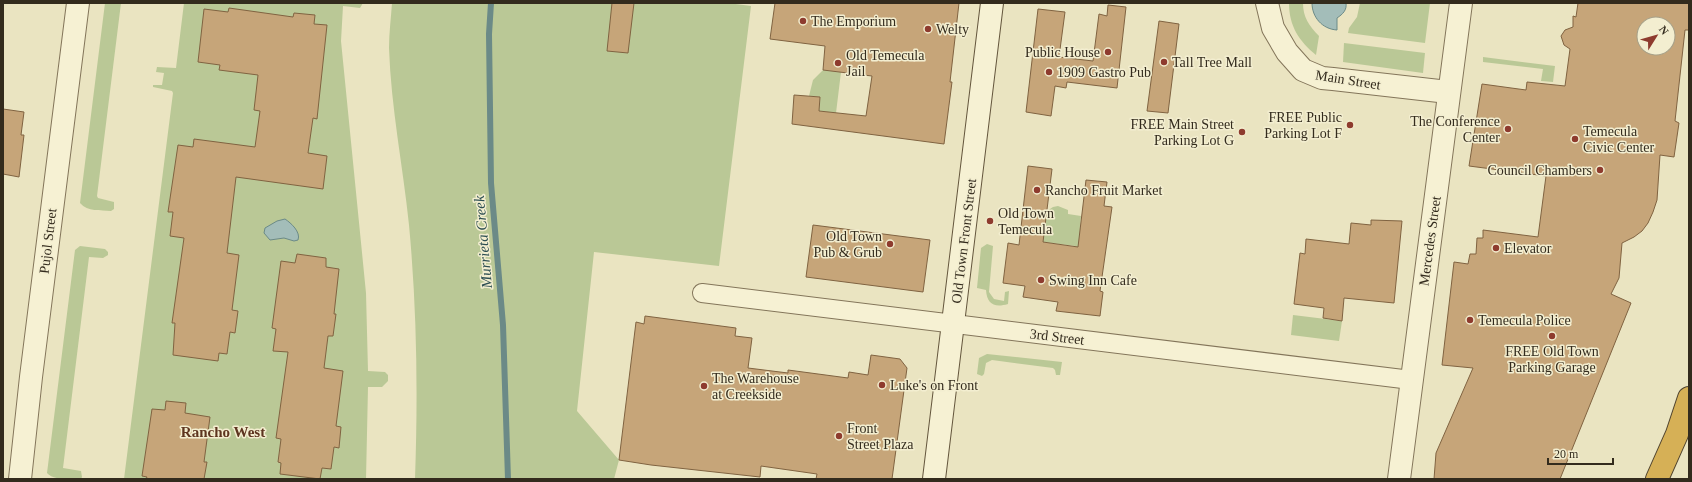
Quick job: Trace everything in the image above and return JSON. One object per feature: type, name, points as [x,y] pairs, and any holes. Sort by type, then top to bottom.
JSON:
[{"type":"highway","points":[[1657,479],[1689,398]]},
{"type":"street","name":"Pujol Street","points":[[20,479],[30,377],[78,3]]},
{"type":"street","name":"Old Town Front Street","points":[[934,479],[992,3]]},
{"type":"street","name":"Main Street","points":[[1267,3],[1273,28],[1287,52],[1302,70],[1328,78],[1448,92]]},
{"type":"street","name":"Mercedes Street","points":[[1399,479],[1435,207],[1448,92],[1461,3]]},
{"type":"street","name":"3rd Street","points":[[702,293],[1411,380]]},
{"type":"green space","points":[[105,3],[121,3],[97,196],[98,198],[114,202],[114,209],[111,211],[90,209],[80,203]]},
{"type":"green space","points":[[184,3],[363,3],[360,8],[343,6],[341,41],[366,293],[368,371],[385,372],[388,375],[388,381],[382,387],[368,387],[366,479],[124,479],[173,93],[172,91],[153,87],[153,85],[162,85],[164,73],[156,72],[157,67],[176,68]]},
{"type":"green space","points":[[392,3],[728,3],[751,6],[719,266],[594,252],[577,411],[619,460],[614,479],[415,479],[417,384],[414,289],[409,225],[390,70],[389,42]]},
{"type":"green space","points":[[1289,3],[1303,3],[1307,21],[1319,36],[1316,55],[1310,50],[1296,32],[1289,11]]},
{"type":"green space","points":[[1360,3],[1430,3],[1425,43],[1348,33],[1349,28],[1357,17]]},
{"type":"green space","points":[[1344,43],[1425,53],[1423,73],[1343,62]]},
{"type":"green space","points":[[1483,57],[1555,66],[1553,82],[1541,81],[1543,69],[1483,62]]},
{"type":"green space","points":[[823,70],[841,72],[836,113],[819,111],[820,97],[809,96],[813,80]]},
{"type":"green space","points":[[1058,206],[1068,210],[1068,214],[1081,216],[1080,228],[1085,228],[1073,262],[1075,246],[1035,241],[1044,217],[1047,217],[1047,211]]},
{"type":"green space","points":[[987,244],[993,246],[989,292],[994,299],[1004,301],[1005,292],[1009,291],[1008,304],[992,304],[988,299],[986,290],[977,288],[981,248]]},
{"type":"green space","points":[[80,246],[105,249],[108,252],[108,255],[103,258],[89,257],[63,468],[81,471],[82,477],[81,479],[63,479],[50,476],[47,473],[75,250]]},
{"type":"green space","points":[[1293,315],[1342,321],[1339,341],[1291,335]]},
{"type":"green space","points":[[987,354],[1062,362],[1060,375],[1056,375],[1053,368],[992,360],[986,363],[984,374],[982,376],[977,374],[979,358]]},
{"type":"water","points":[[1312,3],[1346,3],[1344,12],[1337,18],[1337,30],[1322,25],[1314,13]]},
{"type":"water","points":[[285,219],[293,225],[297,231],[299,237],[298,240],[294,241],[284,238],[270,240],[264,233],[265,228],[277,221]]},
{"type":"building","points":[[612,3],[634,3],[628,53],[607,51]]},
{"type":"building","points":[[775,3],[959,3],[950,82],[952,82],[944,144],[792,124],[794,95],[820,97],[819,111],[866,116],[872,76],[823,70],[825,46],[770,39]]},
{"type":"building","points":[[1578,3],[1689,3],[1689,30],[1685,30],[1675,121],[1679,123],[1674,157],[1660,155],[1657,200],[1653,212],[1642,231],[1622,243],[1619,278],[1611,294],[1631,303],[1560,479],[1434,479],[1436,453],[1473,368],[1442,365],[1454,262],[1468,264],[1470,254],[1476,254],[1477,238],[1483,238],[1483,230],[1538,237],[1546,176],[1469,166],[1482,84],[1526,90],[1527,82],[1565,86],[1570,49],[1564,45],[1561,36],[1565,30],[1573,27],[1573,16],[1576,17]]},
{"type":"building","points":[[1108,5],[1126,7],[1117,88],[1067,82],[1066,88],[1055,86],[1051,116],[1026,112],[1038,9],[1065,12],[1059,57],[1093,61],[1099,14],[1107,16]]},
{"type":"building","points":[[229,8],[293,17],[294,13],[315,15],[314,24],[327,25],[317,119],[313,118],[308,153],[327,156],[323,189],[236,177],[227,253],[239,255],[232,310],[238,311],[235,333],[230,332],[227,354],[219,353],[218,361],[173,355],[175,323],[172,323],[184,238],[170,236],[173,212],[168,212],[178,145],[193,147],[194,139],[255,147],[260,111],[254,110],[258,75],[219,70],[220,65],[198,62],[204,9],[228,12]]},
{"type":"building","name":"Tall Tree Mall","points":[[1159,21],[1179,24],[1168,113],[1147,111]]},
{"type":"building","points":[[3,109],[24,112],[21,135],[24,135],[19,177],[3,174]]},
{"type":"building","points":[[1028,166],[1052,169],[1043,242],[1078,247],[1086,180],[1107,182],[1104,206],[1112,207],[1100,291],[1103,292],[1100,316],[1056,311],[1058,302],[1023,297],[1025,286],[1003,283],[1008,243],[1019,245]]},
{"type":"building","points":[[1371,220],[1402,221],[1394,303],[1344,298],[1342,321],[1323,318],[1324,308],[1294,304],[1300,253],[1305,254],[1306,239],[1349,244],[1351,223],[1371,225]]},
{"type":"building","points":[[813,225],[930,240],[923,292],[806,277]]},
{"type":"building","points":[[297,254],[326,258],[326,267],[339,269],[333,336],[328,336],[324,368],[343,371],[336,426],[341,427],[339,448],[334,447],[331,469],[322,468],[320,479],[280,474],[281,463],[278,462],[281,439],[276,438],[288,352],[273,351],[276,329],[272,328],[281,261],[295,263]]},
{"type":"building","points":[[645,316],[736,328],[735,336],[752,338],[748,368],[788,373],[788,370],[848,378],[849,372],[868,375],[871,355],[900,359],[907,368],[892,479],[816,479],[817,474],[761,466],[760,477],[619,460],[636,322],[644,324]]},
{"type":"building","points":[[166,401],[186,403],[185,413],[210,417],[204,462],[207,462],[204,479],[146,479],[147,477],[142,476],[152,409],[165,410]]},
{"type":"waterway","name":"Murrieta Creek","points":[[491,3],[489,34],[491,183],[503,325],[508,479]]},
{"type":"place","name":"The Emporium","points":[[803,21]]},
{"type":"place","name":"Welty","points":[[928,29]]},
{"type":"place","name":"Public House","points":[[1108,52]]},
{"type":"place","name":"Tall Tree Mall","points":[[1164,62]]},
{"type":"place","name":"Old Temecula Jail","points":[[838,63]]},
{"type":"place","name":"1909 Gastro Pub","points":[[1049,72]]},
{"type":"place","name":"FREE Public Parking Lot F","points":[[1350,125]]},
{"type":"place","name":"The Conference Center","points":[[1508,129]]},
{"type":"place","name":"FREE Main Street Parking Lot G","points":[[1242,132]]},
{"type":"place","name":"Temecula Civic Center","points":[[1575,139]]},
{"type":"place","name":"Council Chambers","points":[[1600,170]]},
{"type":"place","name":"Rancho Fruit Market","points":[[1037,190]]},
{"type":"place","name":"Old Town Temecula","points":[[990,221]]},
{"type":"place","name":"Old Town Pub & Grub","points":[[890,244]]},
{"type":"place","name":"Elevator","points":[[1496,248]]},
{"type":"place","name":"Swing Inn Cafe","points":[[1041,280]]},
{"type":"place","name":"Temecula Police","points":[[1470,320]]},
{"type":"place","name":"FREE Old Town Parking Garage","points":[[1552,336]]},
{"type":"place","name":"Luke's on Front","points":[[882,385]]},
{"type":"place","name":"The Warehouse at Creekside","points":[[704,386]]},
{"type":"place","name":"Front Street Plaza","points":[[839,436]]},
{"type":"district","name":"Rancho West","points":[[223,432]]}]
